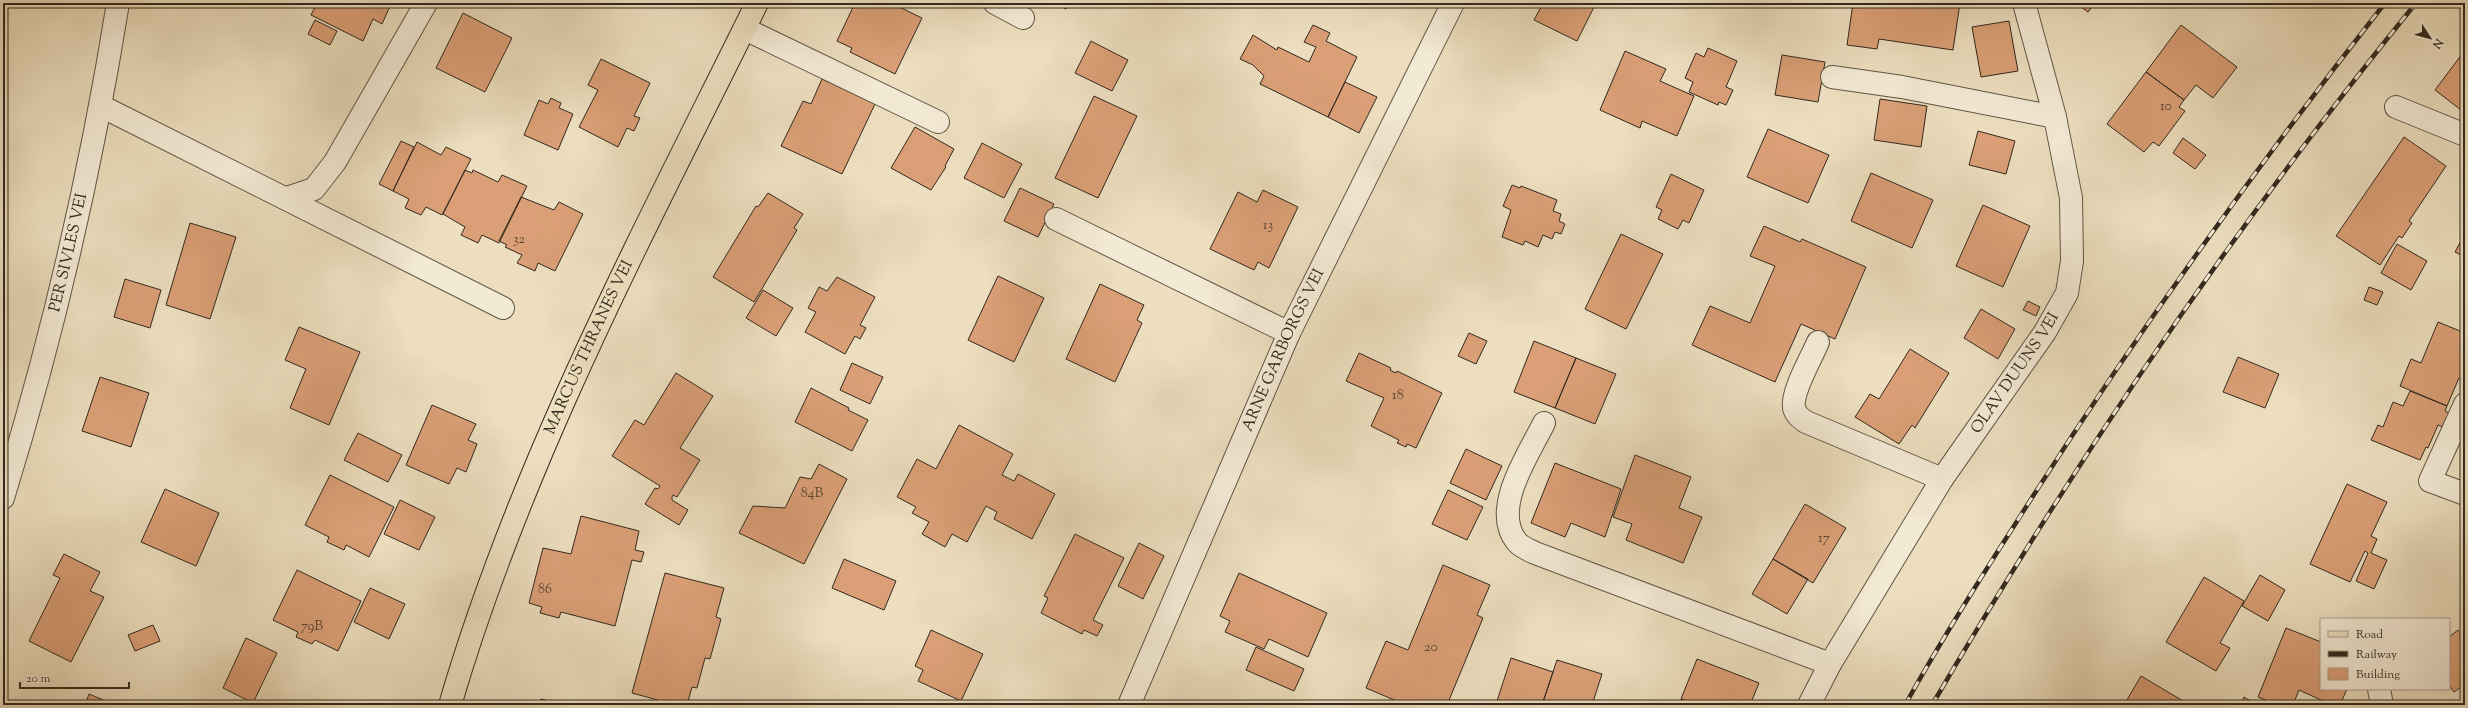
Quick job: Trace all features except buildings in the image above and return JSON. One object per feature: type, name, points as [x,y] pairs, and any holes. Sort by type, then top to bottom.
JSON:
[{"type":"main road","name":"MARCUS THRANES VEI","points":[[450,705],[492,578],[553,423],[626,268],[757,3]]},
{"type":"street","name":"PER SIVLES VEI","points":[[3,498],[10,452],[58,306],[101,106],[118,3]]},
{"type":"street","points":[[286,198],[314,189],[335,162],[426,3]]},
{"type":"street","points":[[995,3],[1023,18]]},
{"type":"street","name":"ARNE GARBORGS VEI","points":[[1129,705],[1289,333],[1453,3]]},
{"type":"street","name":"OLAV DUUNS VEI","points":[[1809,705],[1830,664],[1942,479],[2046,332],[2066,293],[2072,261],[2071,198],[2055,117],[2024,3]]},
{"type":"street","points":[[745,29],[938,122]]},
{"type":"street","points":[[1832,77],[1902,87],[2055,117]]},
{"type":"street","points":[[101,106],[503,308]]},
{"type":"street","points":[[2396,107],[2465,134]]},
{"type":"street","points":[[1056,219],[1289,333]]},
{"type":"street","points":[[1818,342],[1797,391],[1794,407],[1797,416],[1806,422],[1942,479]]},
{"type":"street","points":[[2465,404],[2430,481],[2465,494]]},
{"type":"street","points":[[1544,423],[1512,489],[1507,511],[1509,529],[1518,543],[1535,553],[1830,664]]},
{"type":"street","points":[[2379,690],[2382,705]]},
{"type":"railway","points":[[1905,705],[1944,637],[2057,458],[2147,325],[2287,130],[2385,3]]},
{"type":"railway","points":[[1932,705],[2043,523],[2160,345],[2285,171],[2416,3]]}]
